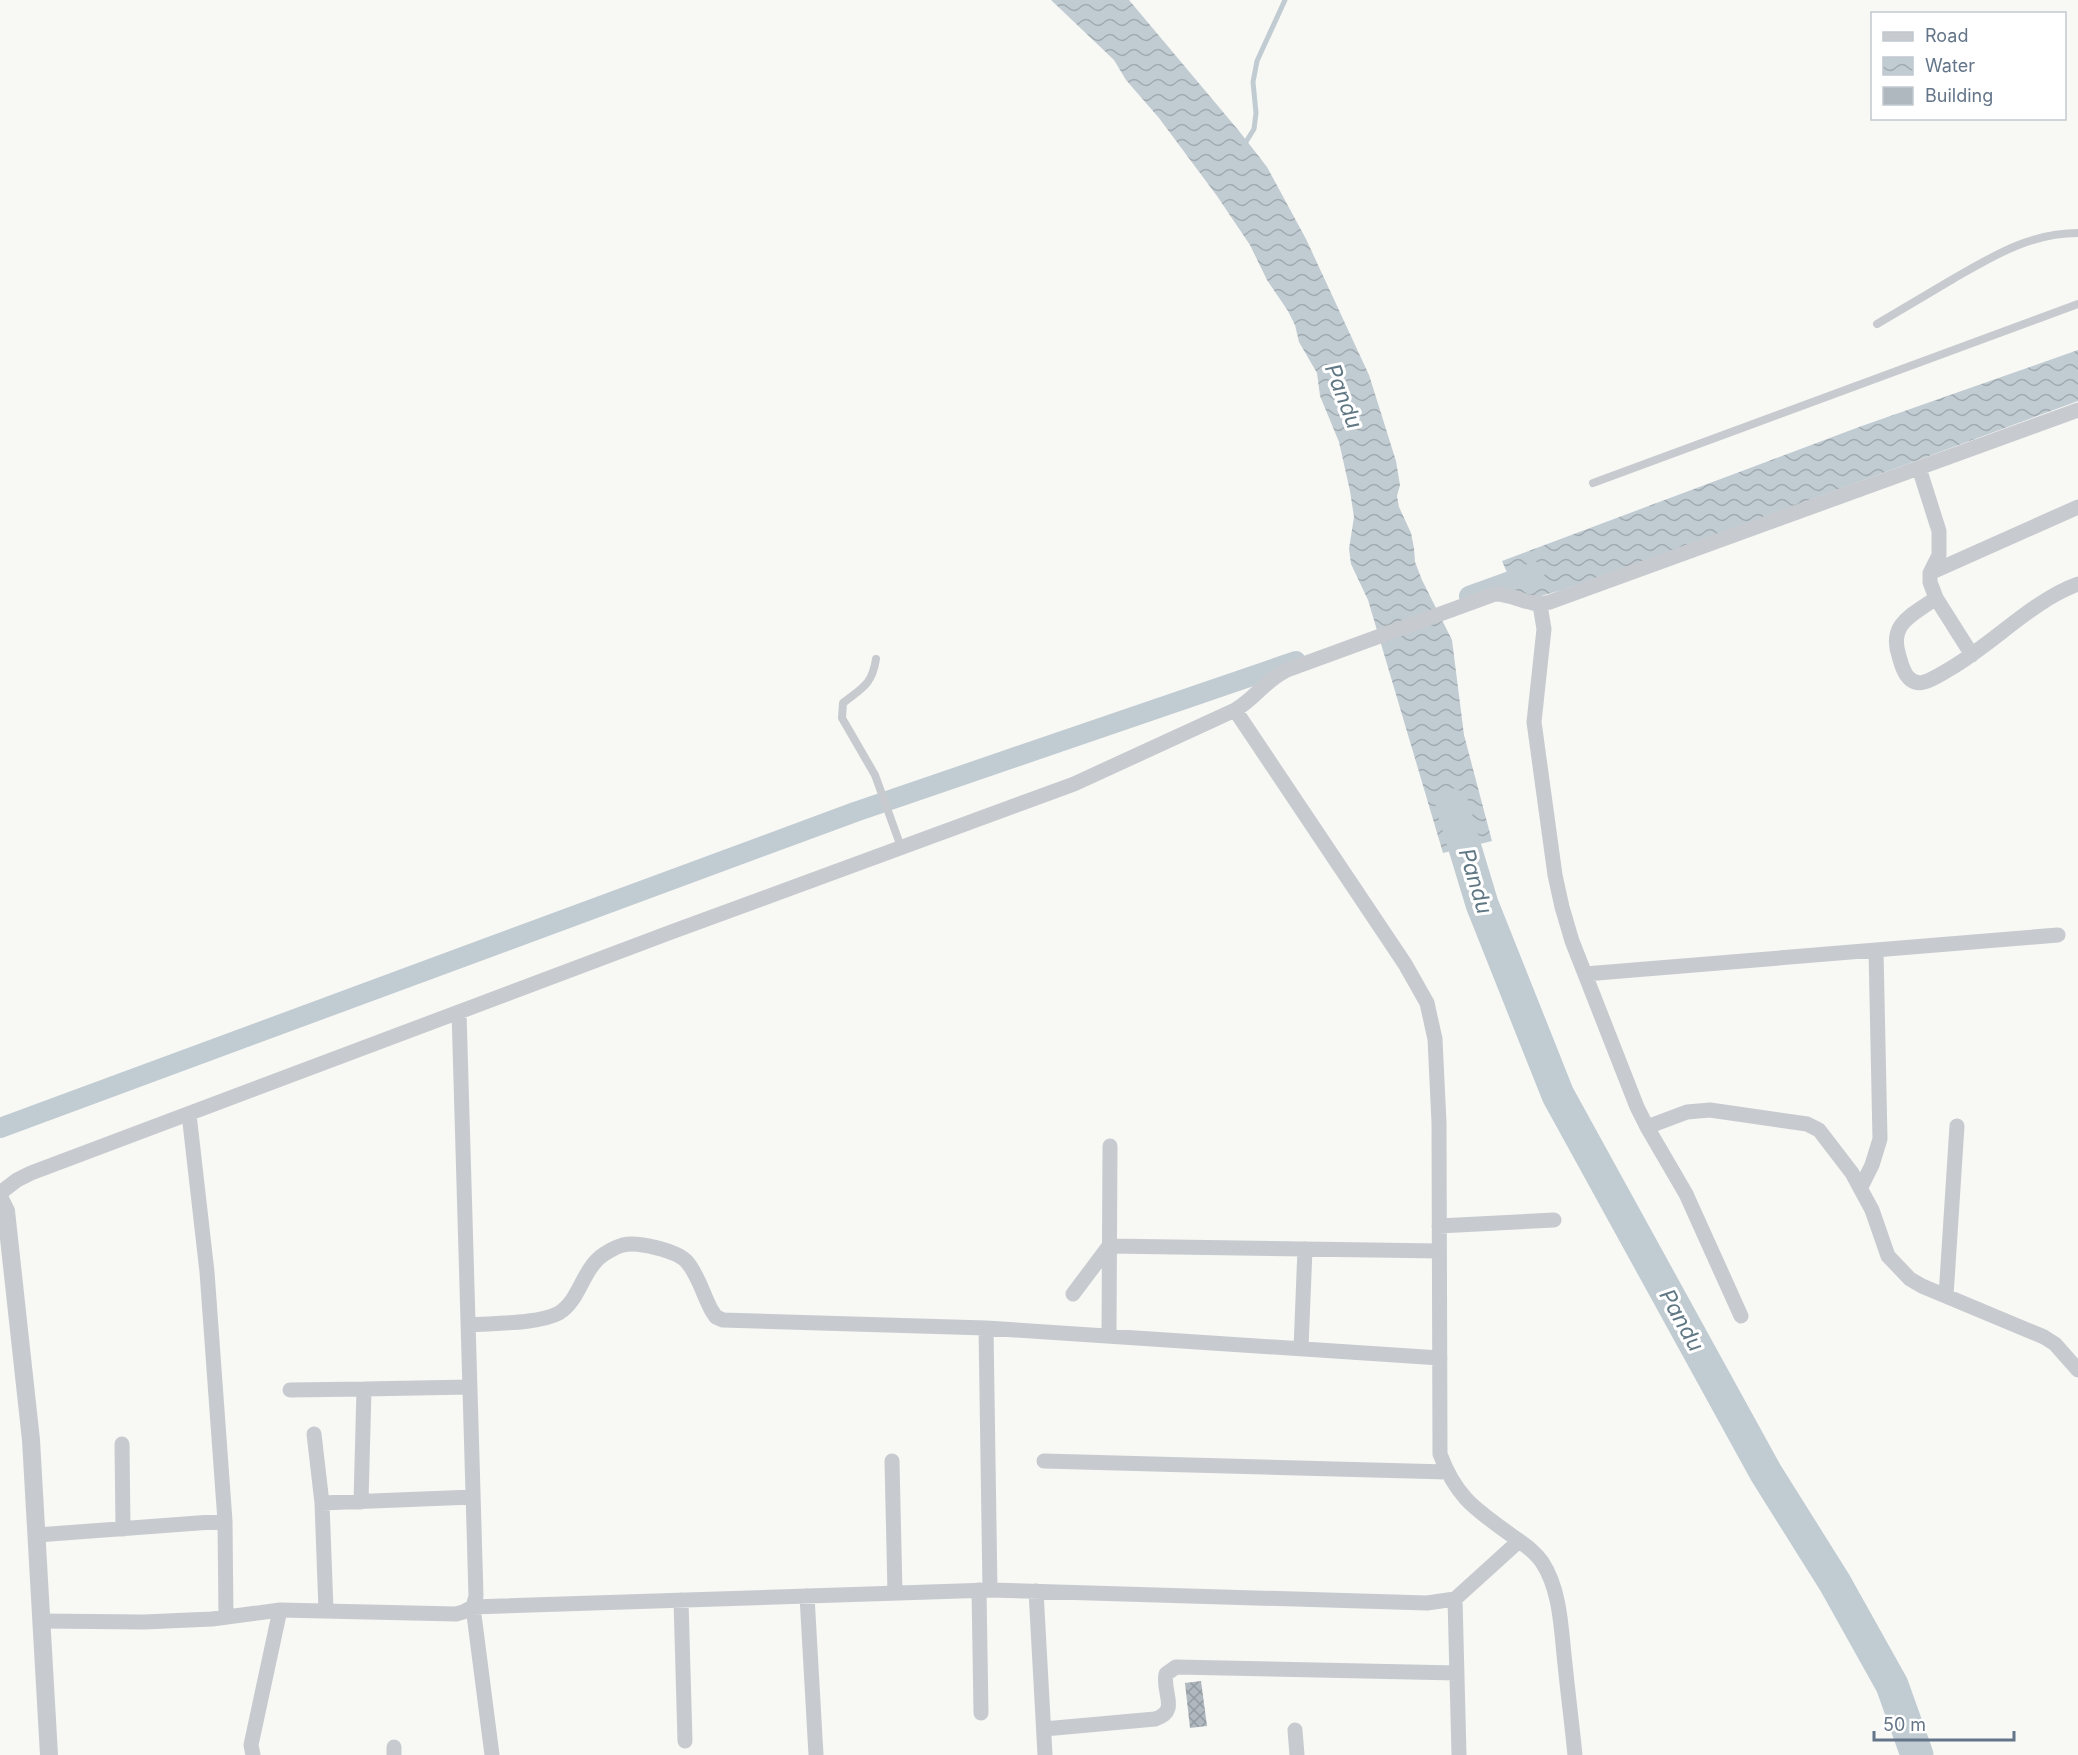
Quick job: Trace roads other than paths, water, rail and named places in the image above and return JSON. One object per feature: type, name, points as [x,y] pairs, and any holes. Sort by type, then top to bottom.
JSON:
[{"type":"street","points":[[0,1193],[31,1173],[1074,784],[1235,711],[1249,702],[1268,680],[1287,670],[1495,594],[1512,596],[1540,605],[2078,410]]},
{"type":"street","points":[[1919,468],[1939,531],[1939,555],[1930,573],[1930,582],[1936,598],[1972,655]]},
{"type":"street","points":[[1930,573],[2078,507]]},
{"type":"street","points":[[1936,598],[1898,629],[1895,645],[1905,674],[1917,683],[1925,682],[1972,655],[2042,603],[2078,584]]},
{"type":"street","points":[[1540,605],[1544,629],[1534,722],[1562,906],[1585,974],[1637,1107],[1686,1194],[1741,1316]]},
{"type":"street","points":[[1235,711],[1405,964],[1427,1002],[1435,1039],[1439,1123],[1440,1454],[1455,1486],[1479,1511],[1520,1541],[1541,1562],[1551,1580],[1558,1604],[1575,1755]]},
{"type":"street","points":[[1585,974],[2058,935]]},
{"type":"street","points":[[1861,1187],[1875,1159],[1880,1139],[1876,950]]},
{"type":"street","points":[[459,1012],[476,1596],[473,1606],[492,1755]]},
{"type":"street","points":[[1647,1126],[1699,1110],[1732,1112],[1807,1124],[1819,1130],[1861,1187],[1872,1210],[1888,1256],[1910,1279],[2044,1337],[2055,1344],[2078,1370]]},
{"type":"street","points":[[189,1114],[207,1272],[225,1521],[226,1617]]},
{"type":"street","points":[[1946,1296],[1957,1126]]},
{"type":"street","points":[[1109,1336],[1110,1146]]},
{"type":"street","points":[[0,1199],[6,1211],[31,1440],[49,1755]]},
{"type":"street","points":[[1439,1226],[1554,1220]]},
{"type":"street","points":[[469,1325],[546,1318],[560,1312],[571,1303],[596,1261],[622,1245],[632,1244],[682,1257],[693,1271],[712,1311],[716,1317],[723,1320],[986,1328],[1440,1358]]},
{"type":"street","points":[[1109,1246],[1440,1251]]},
{"type":"street","points":[[1073,1294],[1109,1246]]},
{"type":"street","points":[[1301,1348],[1305,1249]]},
{"type":"street","points":[[981,1713],[986,1328]]},
{"type":"street","points":[[290,1390],[470,1387]]},
{"type":"street","points":[[361,1502],[364,1389]]},
{"type":"street","points":[[314,1434],[322,1503],[326,1610]]},
{"type":"street","points":[[122,1444],[123,1529]]},
{"type":"street","points":[[892,1461],[895,1593]]},
{"type":"street","points":[[1044,1461],[1447,1472]]},
{"type":"street","points":[[322,1503],[473,1497]]},
{"type":"street","points":[[38,1535],[225,1521]]},
{"type":"street","points":[[41,1621],[144,1622],[226,1617],[280,1610],[456,1614],[473,1606],[984,1590],[1427,1603],[1455,1599],[1520,1541]]},
{"type":"street","points":[[1036,1591],[1045,1755]]},
{"type":"street","points":[[807,1596],[816,1755]]},
{"type":"street","points":[[1455,1599],[1459,1755]]},
{"type":"street","points":[[681,1600],[685,1741]]},
{"type":"street","points":[[253,1755],[251,1745],[280,1610]]},
{"type":"street","points":[[1044,1729],[1163,1717],[1169,1706],[1164,1681],[1166,1674],[1176,1666],[1457,1674]]},
{"type":"street","points":[[1295,1730],[1297,1755]]},
{"type":"lane","points":[[1877,324],[2002,251],[2044,236],[2078,233]]},
{"type":"lane","points":[[1593,483],[2078,304]]},
{"type":"lane","points":[[876,659],[874,672],[869,682],[843,703],[842,718],[875,775],[901,848]]},
{"type":"water","points":[[1051,0],[1129,0],[1267,167],[1306,239],[1369,375],[1396,461],[1400,485],[1397,496],[1399,507],[1411,533],[1415,562],[1452,640],[1464,735],[1492,841],[1443,853],[1368,600],[1351,564],[1349,549],[1354,517],[1339,442],[1320,396],[1317,373],[1299,342],[1295,325],[1288,311],[1267,280],[1250,245],[1159,118],[1126,80],[1114,60]]},
{"type":"water","points":[[2078,350],[2078,401],[1647,560],[1520,602],[1502,561],[1859,427]]},
{"type":"waterway","points":[[1244,145],[1254,129],[1256,113],[1253,82],[1257,61],[1285,0]]},
{"type":"waterway","points":[[1469,596],[1535,572]]},
{"type":"waterway","points":[[0,1128],[855,812],[1296,661]]},
{"type":"waterway","name":"Pandu","points":[[1452,805],[1482,904],[1558,1095],[1766,1473],[1835,1583],[1892,1685],[1917,1755]]}]
